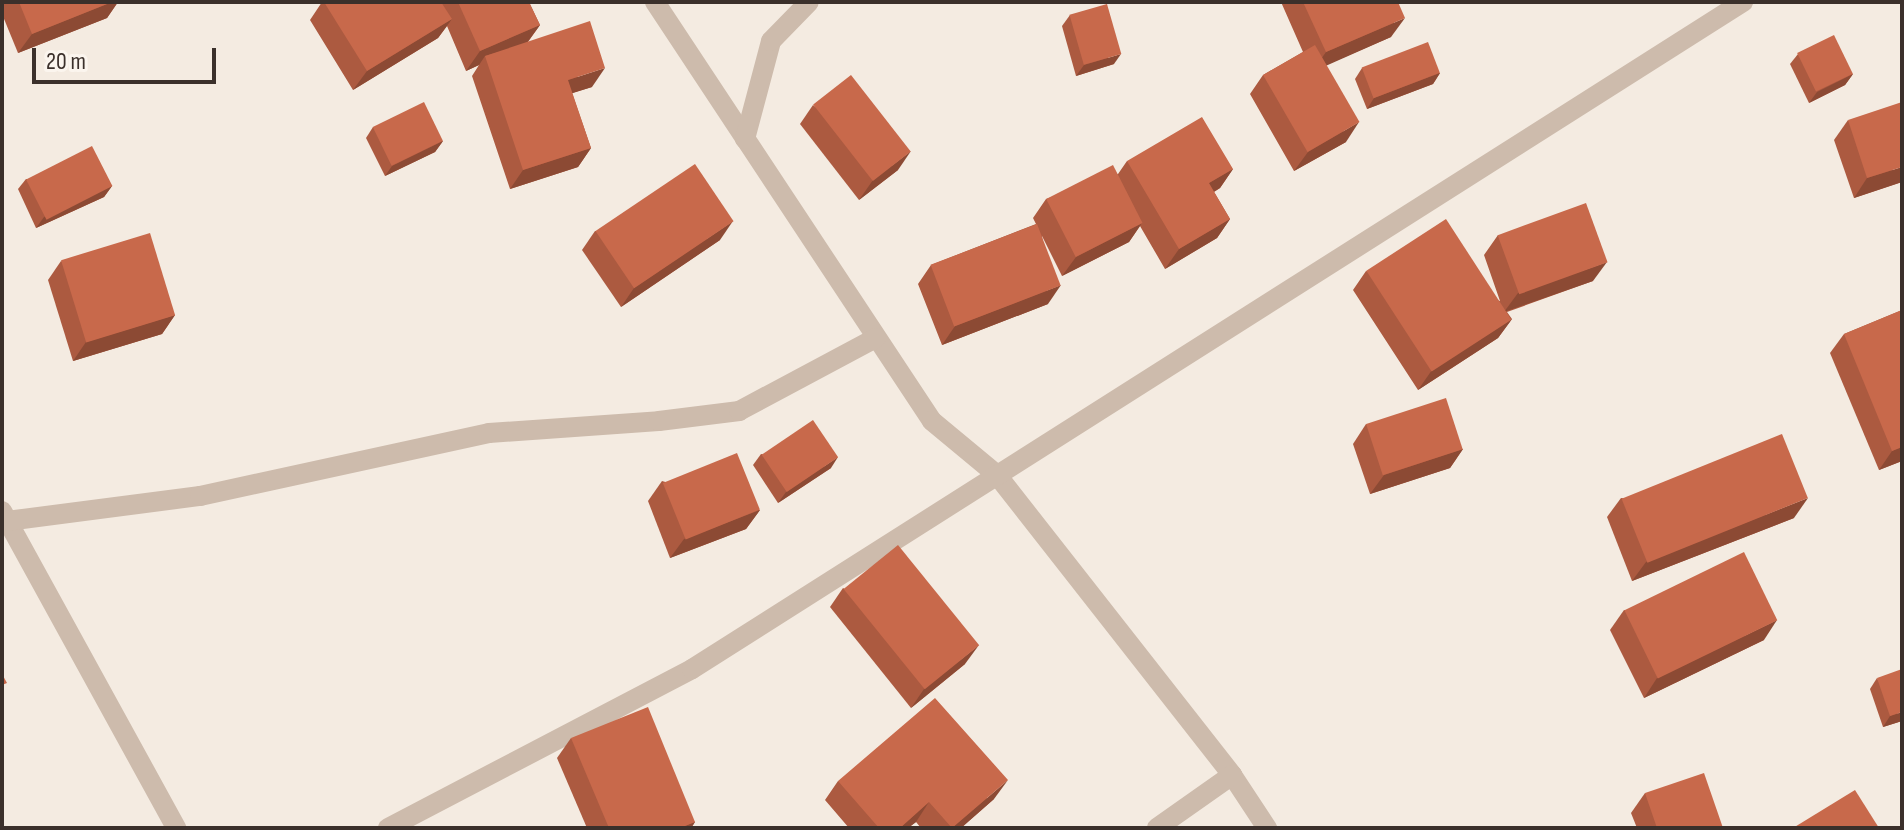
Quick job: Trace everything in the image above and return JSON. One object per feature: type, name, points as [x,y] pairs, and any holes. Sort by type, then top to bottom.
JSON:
[{"type":"street","points":[[655,2],[932,421],[997,475],[1232,775],[1267,828]]},
{"type":"street","points":[[745,139],[771,41],[809,2]]},
{"type":"street","points":[[388,828],[692,669],[1743,2]]},
{"type":"street","points":[[176,828],[5,516],[200,496],[489,433],[659,421],[739,411],[876,338]]},
{"type":"street","points":[[1157,828],[1232,775]]},
{"type":"building","points":[[19,2],[112,2],[32,34]]},
{"type":"building","points":[[324,2],[441,2],[452,19],[367,71]]},
{"type":"building","points":[[458,2],[529,2],[540,25],[480,51]]},
{"type":"building","points":[[1303,2],[1398,2],[1405,18],[1326,52]]},
{"type":"building","points":[[1107,4],[1121,54],[1084,65],[1070,15]]},
{"type":"building","points":[[590,21],[605,68],[568,80],[591,148],[523,170],[485,56]]},
{"type":"building","points":[[1834,35],[1853,74],[1816,92],[1797,53]]},
{"type":"building","points":[[1428,42],[1440,73],[1374,98],[1362,67]]},
{"type":"building","points":[[1315,45],[1360,122],[1308,152],[1263,75]]},
{"type":"building","points":[[851,75],[911,151],[873,181],[813,105]]},
{"type":"building","points":[[424,102],[443,141],[392,166],[373,127]]},
{"type":"building","points":[[1902,102],[1902,167],[1867,178],[1848,120]]},
{"type":"building","points":[[1202,117],[1233,169],[1209,183],[1230,219],[1179,249],[1127,161]]},
{"type":"building","points":[[92,146],[112,186],[46,220],[26,180]]},
{"type":"building","points":[[695,164],[734,221],[634,288],[596,231]]},
{"type":"building","points":[[1113,165],[1143,223],[1076,257],[1046,199]]},
{"type":"building","points":[[1586,203],[1608,262],[1519,294],[1498,235]]},
{"type":"building","points":[[1446,219],[1511,320],[1432,371],[1366,271]]},
{"type":"building","points":[[1037,224],[1061,286],[954,326],[931,265]]},
{"type":"building","points":[[150,233],[175,315],[86,342],[61,260]]},
{"type":"building","points":[[1902,310],[1902,447],[1892,451],[1844,334]]},
{"type":"building","points":[[1446,398],[1463,449],[1383,475],[1366,424]]},
{"type":"building","points":[[813,420],[838,457],[787,492],[762,455]]},
{"type":"building","points":[[1782,434],[1808,498],[1647,563],[1622,499]]},
{"type":"building","points":[[737,453],[760,510],[686,540],[663,483]]},
{"type":"building","points":[[898,545],[979,645],[925,689],[844,589]]},
{"type":"building","points":[[1744,552],[1777,620],[1658,679],[1624,610]]},
{"type":"building","points":[[1902,669],[1902,712],[1890,716],[1877,678]]},
{"type":"building","points":[[935,698],[1008,780],[952,828],[929,802],[900,828],[879,828],[838,781]]},
{"type":"building","points":[[648,707],[695,822],[680,828],[609,828],[571,738]]},
{"type":"building","points":[[1704,773],[1723,828],[1657,828],[1645,793]]},
{"type":"building","points":[[1855,790],[1879,828],[1793,828]]}]
